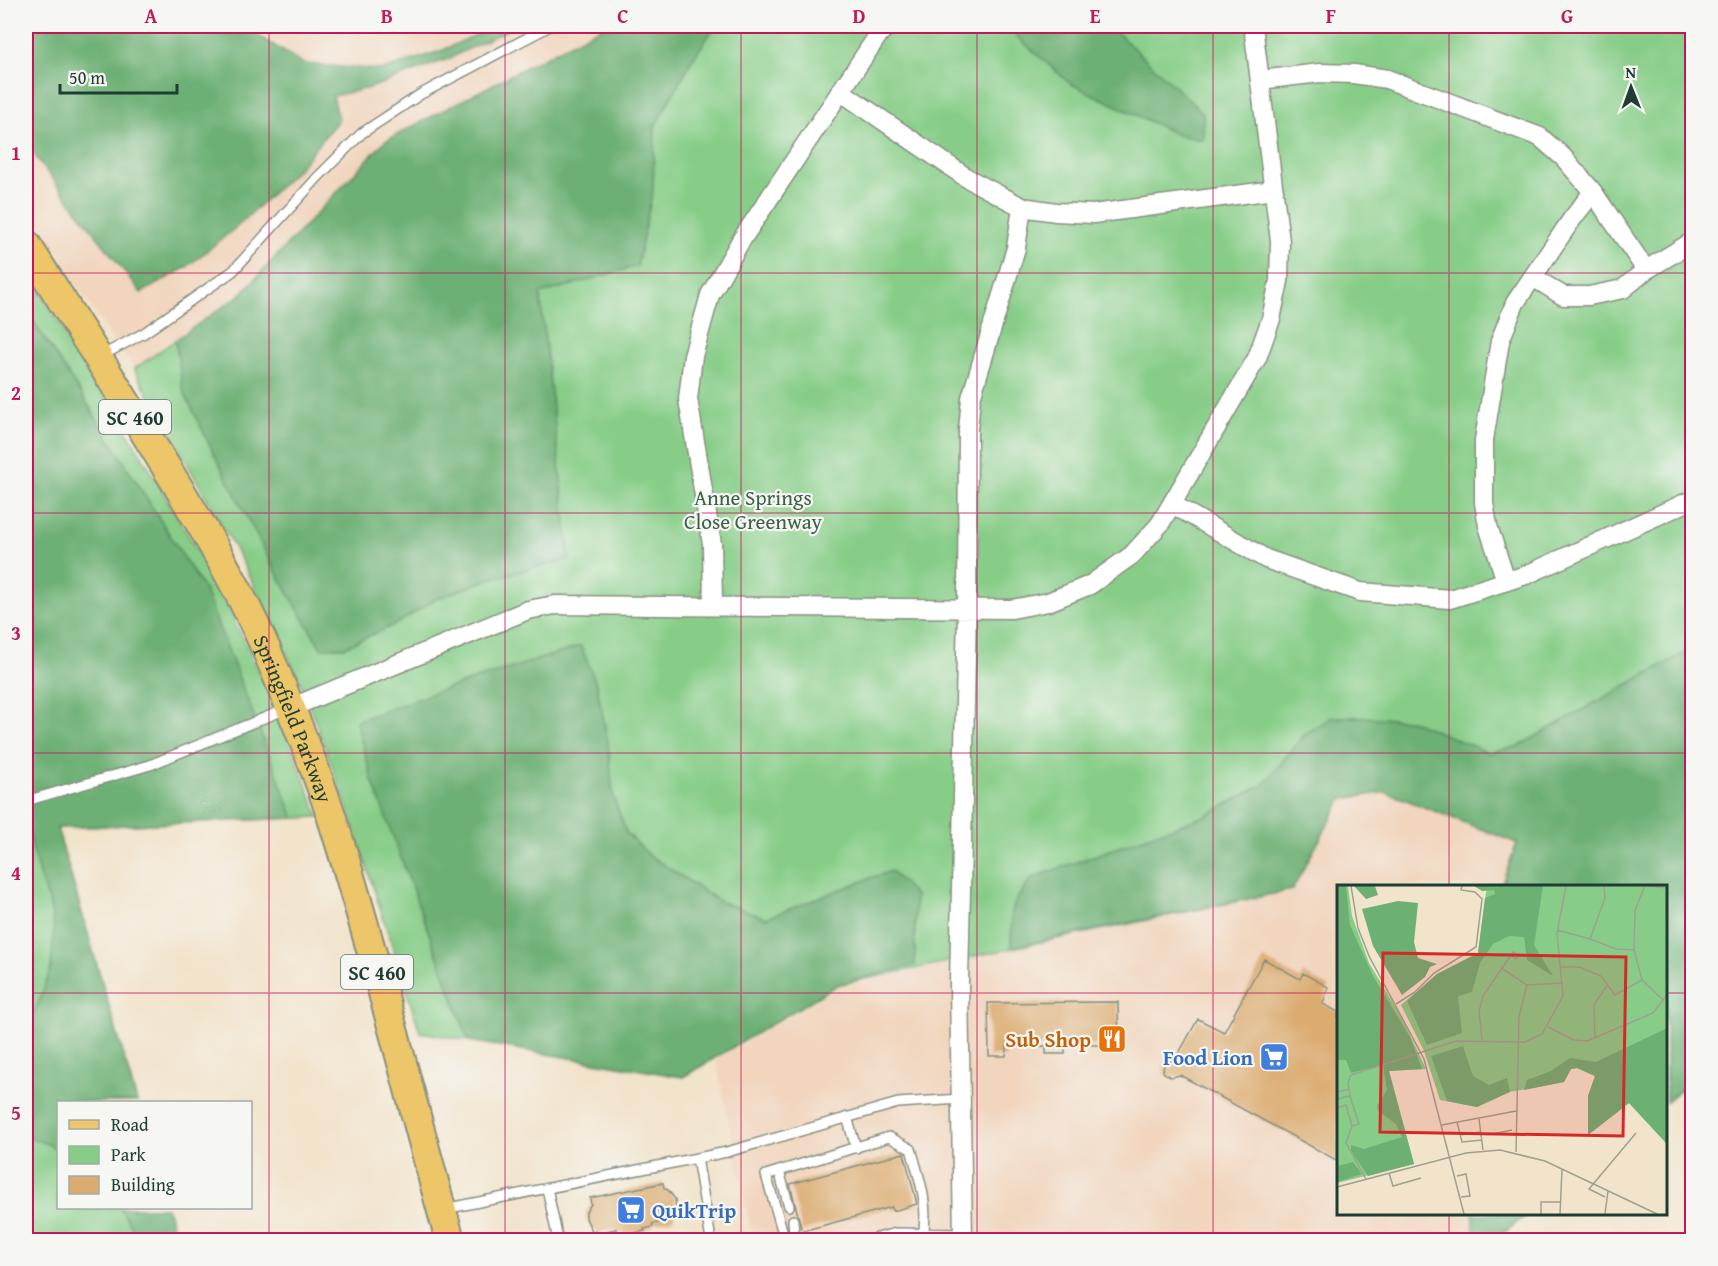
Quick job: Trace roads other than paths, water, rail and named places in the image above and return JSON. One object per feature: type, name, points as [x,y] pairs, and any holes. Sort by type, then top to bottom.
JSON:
[{"type":"main road","name":"Springfield Parkway","points":[[26,244],[99,357],[200,522],[242,599],[274,668],[307,746],[336,832],[372,952],[450,1240]]},
{"type":"street","points":[[713,606],[712,544],[688,399],[693,356],[710,295],[740,242],[840,91],[887,26]]},
{"type":"street","points":[[290,708],[528,610],[555,605],[1012,609],[1048,602],[1090,585],[1132,555],[1160,524],[1257,358],[1271,319],[1279,281],[1280,241],[1252,26]]},
{"type":"street","points":[[1260,80],[1320,73],[1354,74],[1387,79],[1540,136],[1563,157],[1593,192],[1646,270]]},
{"type":"street","points":[[840,91],[967,178],[1022,207],[1092,214],[1274,190]]},
{"type":"street","points":[[1506,581],[1488,526],[1484,503],[1484,440],[1500,341],[1515,303],[1593,192]]},
{"type":"street","points":[[963,1237],[960,983],[968,430],[970,398],[1016,248],[1022,207]]},
{"type":"street","points":[[1533,277],[1563,296],[1589,296],[1623,289],[1646,270],[1692,242]]},
{"type":"street","points":[[1172,504],[1266,559],[1360,592],[1450,599],[1526,575],[1692,501]]},
{"type":"lane","points":[[99,357],[144,333],[233,271],[318,177],[362,133],[421,94],[550,26]]},
{"type":"lane","points":[[26,801],[150,765],[290,708]]},
{"type":"lane","points":[[441,1209],[727,1152],[906,1101],[961,1100]]},
{"type":"lane","points":[[847,1118],[856,1148]]},
{"type":"lane","points":[[793,1220],[794,1232],[786,1240],[766,1175],[890,1137],[911,1149],[925,1199],[923,1236]]},
{"type":"lane","points":[[697,1158],[711,1240]]},
{"type":"lane","points":[[779,1171],[789,1206]]},
{"type":"lane","points":[[547,1188],[558,1240]]},
{"type":"lane","points":[[870,1240],[896,1233],[963,1237]]},
{"type":"place","name":"Sub Shop","points":[[1112,1039]]},
{"type":"place","name":"Food Lion","points":[[1274,1057]]},
{"type":"place","name":"QuikTrip","points":[[631,1210]]},
{"type":"park label","name":"Anne Springs Close Greenway","points":[[753,509]]}]
